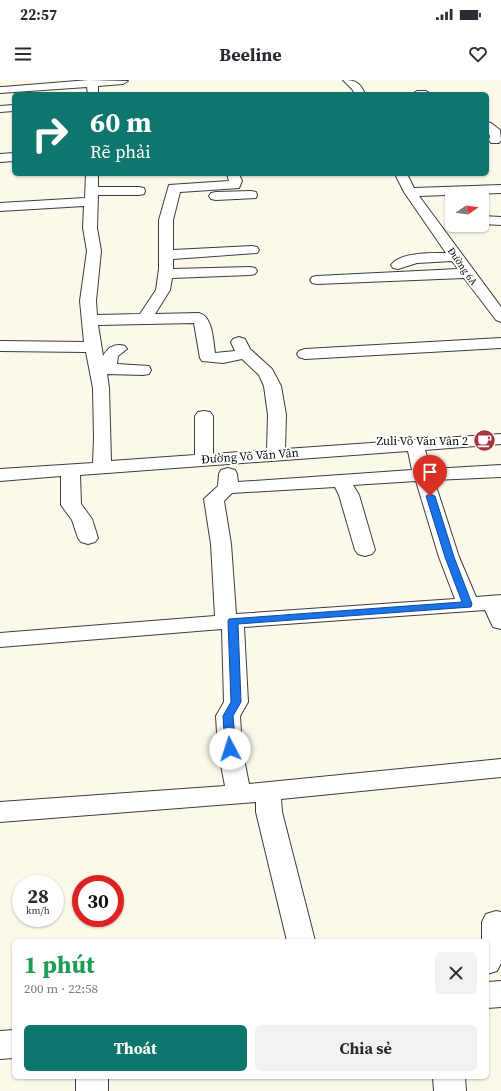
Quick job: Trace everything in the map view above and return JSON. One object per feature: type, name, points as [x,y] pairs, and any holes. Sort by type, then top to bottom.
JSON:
[{"type":"street","points":[[3,90],[123,80]]},
{"type":"street","points":[[348,80],[357,87],[359,92]]},
{"type":"street","points":[[92,83],[93,92]]},
{"type":"street","points":[[0,109],[12,108]]},
{"type":"street","points":[[489,126],[494,130],[496,136],[494,140]]},
{"type":"street","points":[[0,158],[12,157]]},
{"type":"street","points":[[92,176],[90,228],[94,251],[88,301],[93,347],[103,368]]},
{"type":"street","points":[[144,320],[163,290],[166,220],[174,188],[234,185],[236,181],[234,176]]},
{"type":"street","name":"Đường 6A","points":[[402,176],[410,192],[501,316]]},
{"type":"street","points":[[410,192],[501,189]]},
{"type":"street","points":[[0,207],[139,191]]},
{"type":"street","points":[[172,198],[251,195]]},
{"type":"street","points":[[489,220],[501,221]]},
{"type":"street","points":[[165,255],[252,250]]},
{"type":"street","points":[[398,265],[402,262],[418,259],[456,256]]},
{"type":"street","points":[[164,278],[250,271]]},
{"type":"street","points":[[317,280],[468,272]]},
{"type":"street","points":[[164,278],[192,281]]},
{"type":"street","points":[[90,320],[199,318],[201,320],[208,358],[223,358],[242,348],[269,377],[275,399],[276,455]]},
{"type":"street","points":[[305,354],[501,343]]},
{"type":"street","points":[[0,346],[93,347]]},
{"type":"street","points":[[102,468],[104,438],[101,395],[103,368],[114,351],[119,349]]},
{"type":"street","points":[[103,368],[143,370]]},
{"type":"street","points":[[204,416],[204,460]]},
{"type":"street","name":"Đường Võ Văn Vân","points":[[0,475],[501,439]]},
{"type":"street","points":[[415,445],[422,475],[468,604]]},
{"type":"street","points":[[226,458],[229,482],[228,488]]},
{"type":"street","points":[[70,470],[71,505],[82,519],[88,538]]},
{"type":"street","points":[[239,794],[230,749],[228,716],[236,702],[221,544],[214,499],[228,488],[283,483],[342,482],[422,475],[501,471]]},
{"type":"street","points":[[342,482],[349,495],[365,550]]},
{"type":"street","points":[[0,640],[229,621],[468,604],[498,609]]},
{"type":"street","points":[[0,812],[239,794],[501,768]]},
{"type":"street","points":[[268,791],[271,820],[301,939]]},
{"type":"street","points":[[489,958],[496,944],[496,922]]},
{"type":"street","points":[[489,995],[501,994]]},
{"type":"street","points":[[0,1046],[12,1044]]},
{"type":"street","points":[[92,1079],[92,1091]]},
{"type":"street","points":[[449,1079],[450,1091]]},
{"type":"place","name":"Zuli Võ Văn Vân 2","points":[[484,441]]},
{"type":"route","points":[[230,749],[228,716],[236,702],[233,621],[468,604],[450,557],[430,496]]}]
